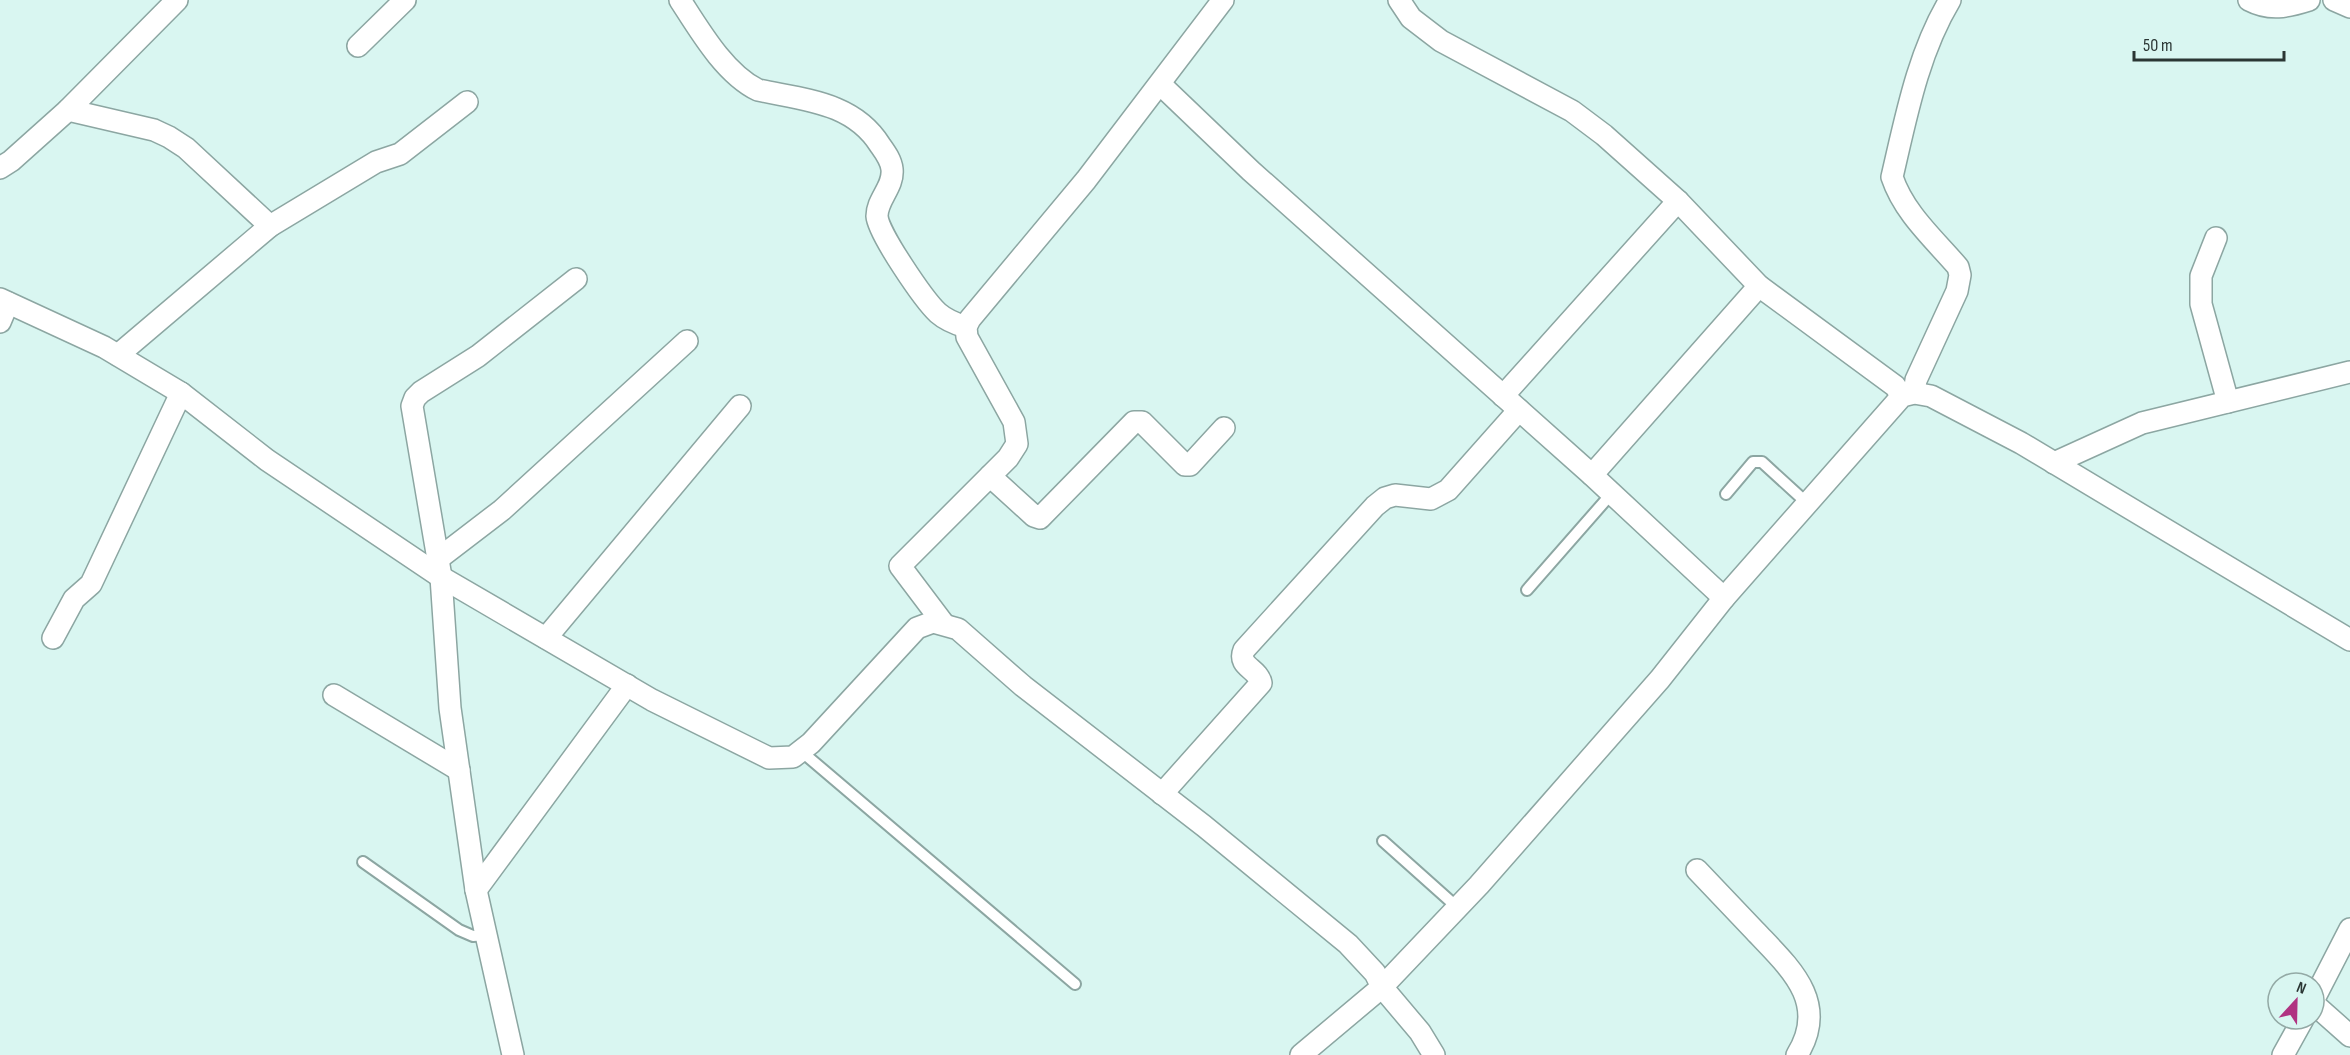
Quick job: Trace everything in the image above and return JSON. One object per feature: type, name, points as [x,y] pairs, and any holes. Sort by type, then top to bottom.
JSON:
[{"type":"street","points":[[0,168],[11,161],[68,110],[177,0]]},
{"type":"street","points":[[358,46],[405,0]]},
{"type":"street","points":[[680,0],[729,68],[747,85],[758,90],[840,109],[862,123],[891,162],[893,171],[890,187],[878,208],[877,219],[882,233],[923,296],[938,313],[966,327]]},
{"type":"street","points":[[943,623],[900,566],[1008,458],[1017,444],[1014,422],[967,337],[966,327],[970,319],[1086,180],[1223,0]]},
{"type":"street","points":[[1399,0],[1411,18],[1441,41],[1572,111],[1618,146],[1678,201],[1759,286],[1908,395],[1931,396],[2022,443],[2350,640]]},
{"type":"street","points":[[1301,1055],[1382,987],[1458,908],[1660,678],[1724,598],[1908,395],[1957,291],[1960,275],[1958,267],[1907,209],[1892,177],[1920,66],[1937,22],[1950,0]]},
{"type":"street","points":[[2248,0],[2268,7],[2284,8],[2309,0]]},
{"type":"street","points":[[2334,0],[2350,7]]},
{"type":"street","points":[[1161,84],[1251,171],[1612,493],[1724,598]]},
{"type":"street","points":[[118,355],[270,226],[376,162],[400,154],[467,102]]},
{"type":"street","points":[[68,110],[154,130],[169,137],[186,148],[270,226]]},
{"type":"street","points":[[1503,396],[1678,201]]},
{"type":"street","points":[[2216,238],[2201,276],[2201,304],[2228,402]]},
{"type":"street","points":[[513,1055],[477,890],[450,708],[439,568],[412,415],[415,398],[421,392],[478,356],[576,279]]},
{"type":"street","points":[[1592,475],[1759,286]]},
{"type":"street","points":[[0,322],[4,301],[118,355],[181,393],[267,460],[546,638],[652,700],[769,758],[793,757],[812,743],[917,628],[933,622],[943,623],[957,629],[1023,686],[1162,794],[1348,944],[1375,973],[1382,987],[1420,1032],[1434,1055]]},
{"type":"street","points":[[439,568],[457,546],[502,510],[687,341]]},
{"type":"street","points":[[2054,463],[2142,423],[2350,372]]},
{"type":"street","points":[[53,638],[74,599],[91,584],[181,393]]},
{"type":"street","points":[[546,638],[740,406]]},
{"type":"street","points":[[1162,794],[1261,683],[1259,677],[1243,662],[1244,650],[1375,506],[1385,498],[1395,495],[1431,498],[1448,490],[1519,410]]},
{"type":"street","points":[[990,476],[1034,516],[1040,518],[1134,422],[1142,422],[1185,465],[1190,465],[1224,428]]},
{"type":"street","points":[[477,890],[627,685]]},
{"type":"street","points":[[334,695],[459,770]]},
{"type":"street","points":[[1697,870],[1794,972],[1805,994],[1808,1016],[1807,1034],[1797,1055]]},
{"type":"street","points":[[2326,976],[2350,929]]},
{"type":"street","points":[[2326,1015],[2350,1036]]},
{"type":"street","points":[[2283,1055],[2296,1031]]},
{"type":"lane","points":[[1726,494],[1753,462],[1757,461],[1762,462],[1808,504]]},
{"type":"lane","points":[[1527,590],[1612,493]]},
{"type":"lane","points":[[801,751],[1075,984]]},
{"type":"lane","points":[[1383,841],[1458,908]]},
{"type":"lane","points":[[363,862],[459,930],[472,936],[486,935]]}]
